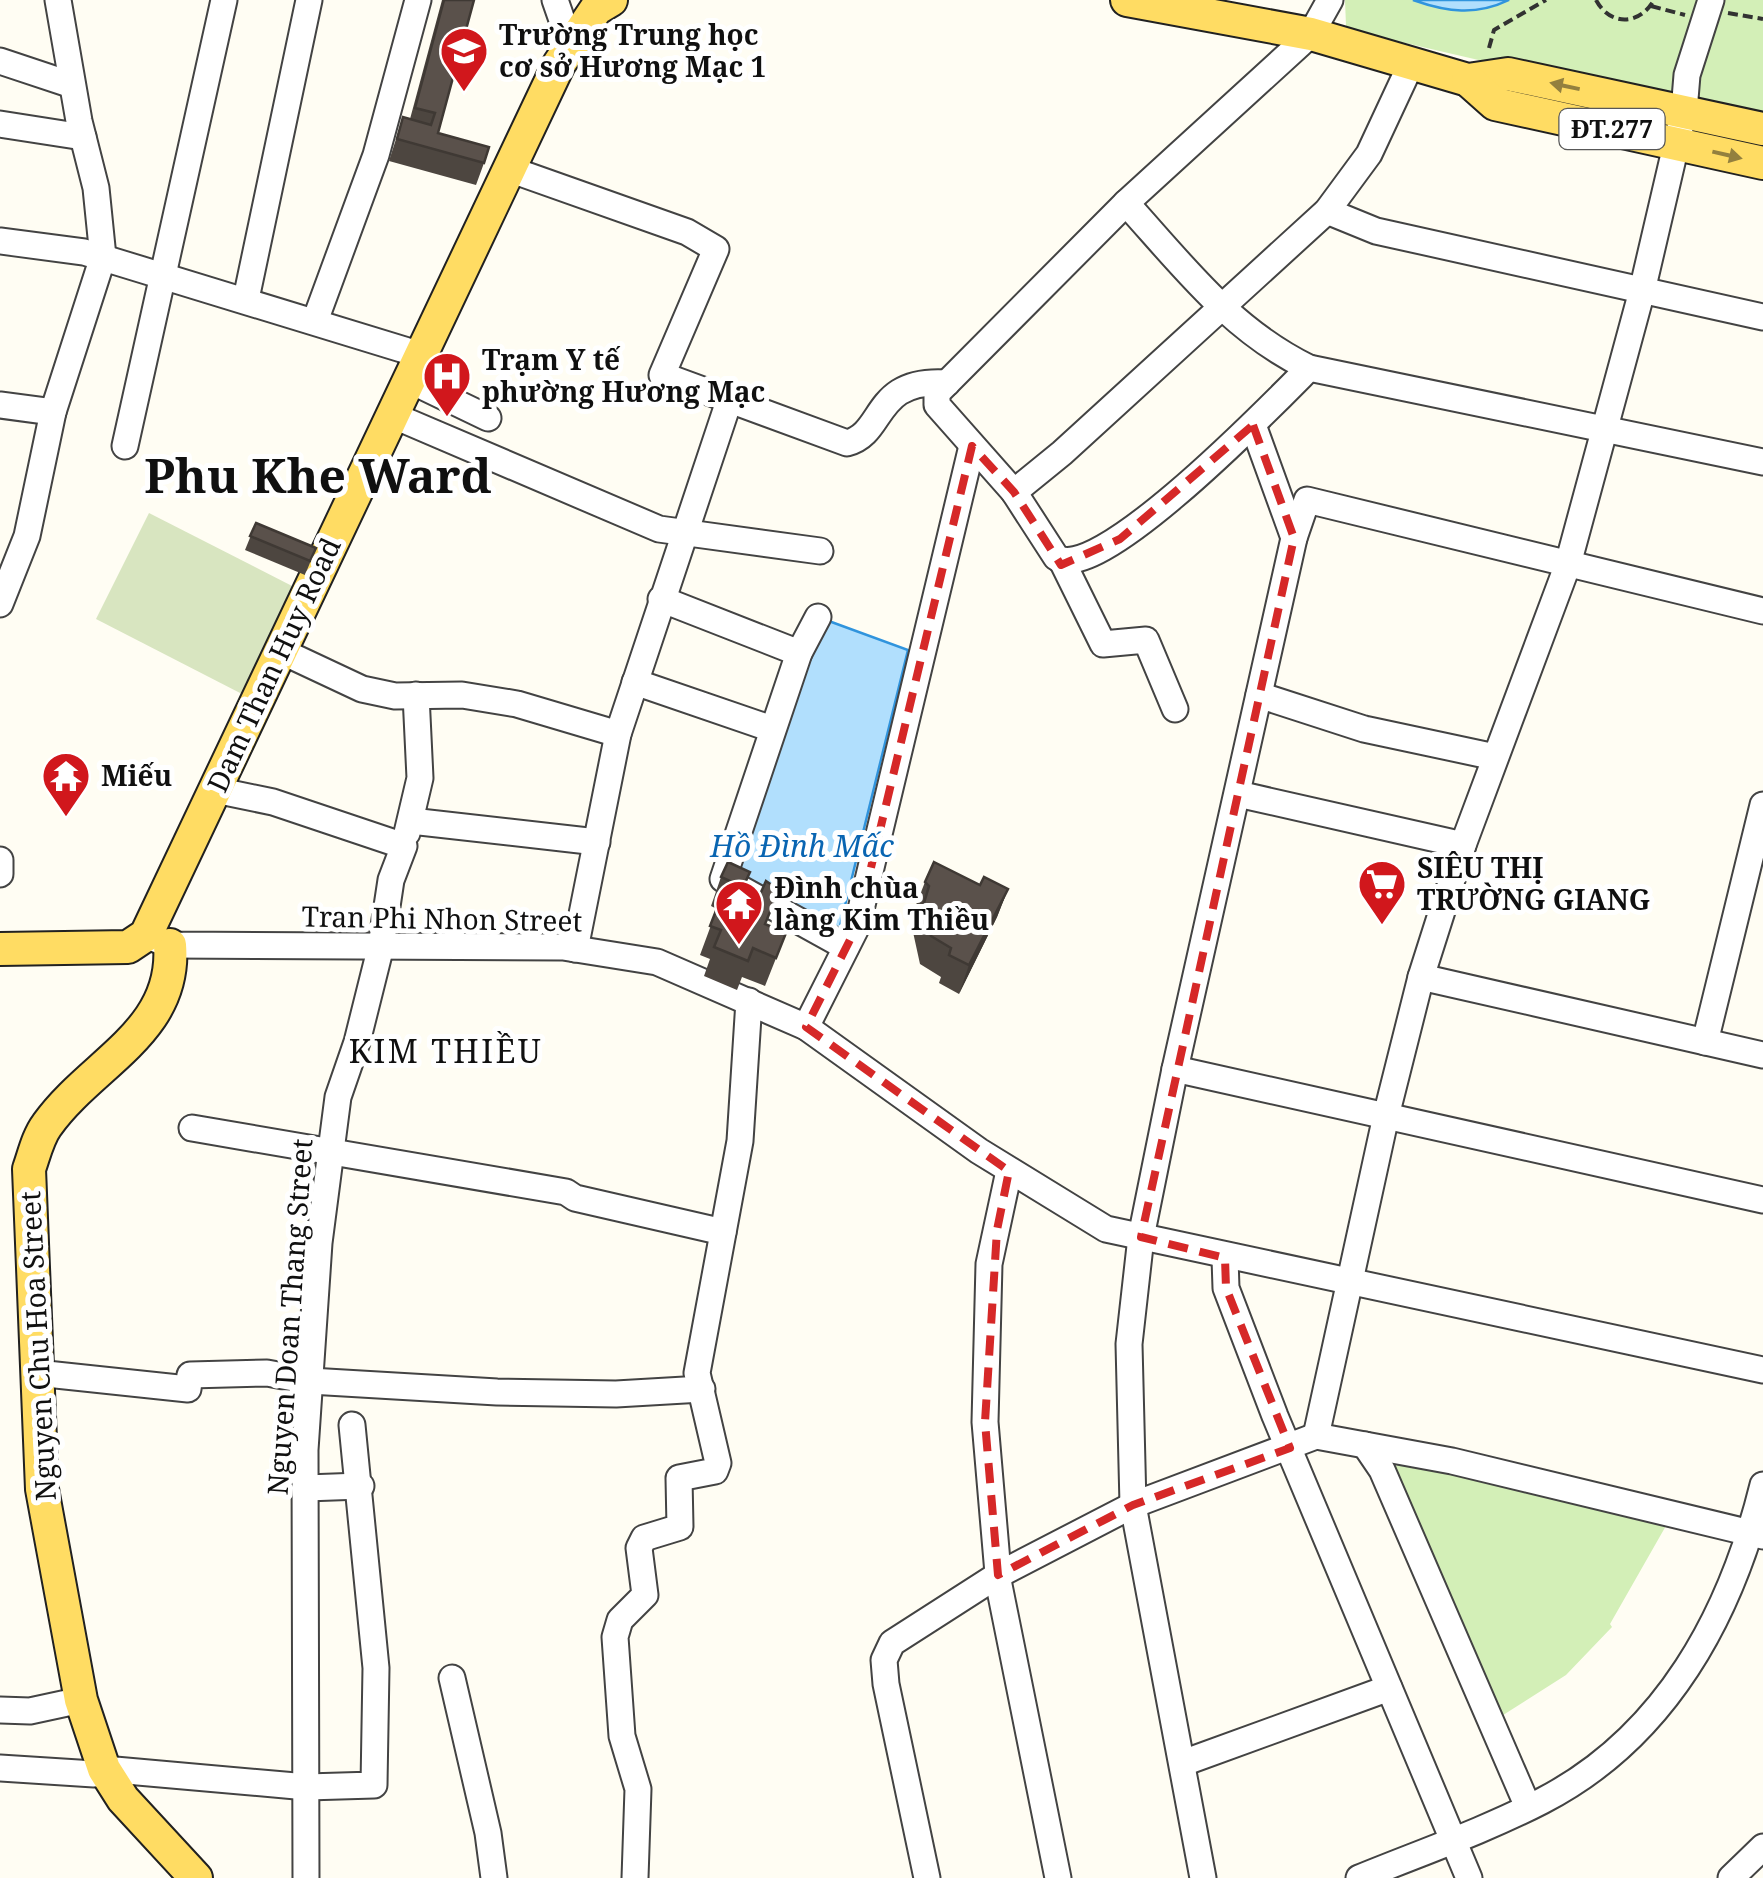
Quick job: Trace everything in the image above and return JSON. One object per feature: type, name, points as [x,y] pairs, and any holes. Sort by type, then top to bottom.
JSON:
[{"type":"main road","name":"Dam Than Huy Road","points":[[158,940],[215,790],[509,169],[571,46],[596,9],[611,0]]},
{"type":"main road","name":"ĐT.277","points":[[1129,0],[1311,34],[1468,80],[1508,74],[1681,127],[1763,163]]},
{"type":"main road","name":"ĐT.277","points":[[1681,127],[1763,130]]},
{"type":"main road","points":[[0,948],[128,947],[158,940]]},
{"type":"main road","name":"Nguyen Chu Hoa Street","points":[[158,940],[172,972],[160,1008],[147,1027],[74,1091],[44,1129],[29,1169],[37,1373],[42,1490],[81,1700],[104,1769],[123,1799],[196,1878]]},
{"type":"street","points":[[0,604],[27,536],[52,412],[103,257],[96,188],[58,0]]},
{"type":"street","points":[[126,446],[224,0]]},
{"type":"street","points":[[246,299],[309,0]]},
{"type":"street","points":[[314,320],[376,154],[418,0]]},
{"type":"street","points":[[556,0],[571,46]]},
{"type":"street","points":[[1175,709],[1146,640],[1103,644],[1062,562],[1014,492],[937,405],[937,393],[1126,203],[1311,34],[1330,0]]},
{"type":"street","points":[[1316,1436],[1386,1116],[1422,977],[1463,845],[1568,564],[1642,291],[1681,127],[1687,75],[1708,10]]},
{"type":"street","points":[[0,61],[72,84]]},
{"type":"street","points":[[1014,492],[1327,210],[1370,154],[1411,64]]},
{"type":"street","points":[[0,124],[83,137]]},
{"type":"street","points":[[509,169],[687,232],[716,249],[662,375],[847,443],[856,440],[891,397],[904,389],[918,381],[947,383]]},
{"type":"street","points":[[1126,203],[1221,308],[1264,347],[1309,368],[1763,462]]},
{"type":"street","points":[[1327,210],[1376,231],[1763,317]]},
{"type":"street","points":[[0,241],[103,257],[314,320],[415,367],[488,418]]},
{"type":"street","points":[[1062,562],[1120,539],[1252,426],[1309,368]]},
{"type":"street","points":[[575,949],[618,734],[730,402]]},
{"type":"street","points":[[0,406],[52,412]]},
{"type":"street","points":[[392,415],[600,508],[659,529],[820,551]]},
{"type":"street","points":[[1252,426],[1294,538]]},
{"type":"street","points":[[806,1026],[856,926],[972,446]]},
{"type":"street","points":[[1203,1878],[1132,1506],[1129,1344],[1140,1238],[1175,1069],[1294,538],[1307,500],[1763,611]]},
{"type":"street","points":[[661,599],[799,653]]},
{"type":"street","points":[[818,617],[799,653],[723,879],[846,947]]},
{"type":"street","points":[[281,651],[362,689],[462,695],[517,704],[618,734]]},
{"type":"street","points":[[635,682],[772,729]]},
{"type":"street","points":[[1258,694],[1364,729],[1495,757]]},
{"type":"street","name":"Nguyen Doan Thang Street","points":[[306,1878],[306,1488],[327,1154],[338,1096],[381,946],[391,880],[420,778],[416,695]]},
{"type":"street","points":[[215,790],[407,834],[596,842]]},
{"type":"street","points":[[1238,794],[1463,845]]},
{"type":"street","points":[[1705,1042],[1763,806]]},
{"type":"street","points":[[0,860],[0,874]]},
{"type":"street","name":"Tran Phi Nhon Street","points":[[158,940],[575,949],[657,962],[806,1026],[1009,1171],[1106,1229],[1225,1258],[1352,1279],[1763,1370]]},
{"type":"street","points":[[1422,977],[1763,1055]]},
{"type":"street","points":[[635,1878],[638,1789],[622,1736],[615,1637],[620,1620],[633,1612],[644,1595],[640,1548],[644,1538],[680,1527],[680,1478],[715,1471],[718,1463],[697,1373],[740,1141],[748,1001]]},
{"type":"street","points":[[1175,1069],[1763,1200]]},
{"type":"street","points":[[192,1128],[566,1192],[575,1198],[723,1232]]},
{"type":"street","points":[[1009,1171],[989,1264],[985,1422],[998,1574],[1058,1878]]},
{"type":"street","points":[[1225,1258],[1226,1288],[1469,1878]]},
{"type":"street","points":[[37,1373],[188,1389],[190,1375],[266,1373],[310,1381],[516,1392],[702,1389]]},
{"type":"street","points":[[0,1768],[94,1774],[104,1769],[307,1786],[374,1785],[376,1668],[352,1425]]},
{"type":"street","points":[[927,1878],[884,1660],[892,1642],[908,1628],[998,1574],[1132,1506],[1316,1436],[1452,1461],[1757,1535]]},
{"type":"street","points":[[1366,1445],[1382,1470],[1528,1807]]},
{"type":"street","points":[[1359,1878],[1528,1807],[1610,1757],[1665,1700],[1716,1625],[1757,1535],[1763,1485]]},
{"type":"street","points":[[306,1488],[360,1486]]},
{"type":"street","points":[[452,1678],[494,1878]]},
{"type":"street","points":[[1182,1763],[1389,1688]]},
{"type":"street","points":[[0,1710],[30,1712],[81,1700]]},
{"type":"street","points":[[1731,1878],[1763,1847]]},
{"type":"path","points":[[1489,48],[1494,30],[1546,0]]},
{"type":"path","points":[[1596,0],[1606,14],[1622,20],[1638,17],[1652,3],[1763,19]]},
{"type":"highlighted area","points":[[1253,425],[1294,538],[1141,1237],[1225,1258],[1226,1288],[1290,1448],[1133,1505],[998,1575],[985,1422],[997,1230],[1009,1171],[806,1027],[857,926],[972,446],[1014,492],[1061,565],[1120,539]]},
{"type":"green space","points":[[1345,0],[1763,0],[1763,126],[1362,33],[1346,26]]},
{"type":"green space","points":[[149,513],[296,588],[242,694],[96,619]]},
{"type":"green space","points":[[1405,1460],[1667,1524],[1610,1624],[1612,1627],[1566,1675],[1500,1717],[1391,1469]]},
{"type":"water","points":[[1413,0],[1509,0],[1461,10]]},
{"type":"water","name":"Hồ Đình Mấc","points":[[826,620],[908,650],[839,930],[732,872],[803,662]]},
{"type":"building","points":[[444,0],[474,0],[438,133],[489,147],[484,163],[397,139],[403,117],[431,125],[435,113],[415,108]]},
{"type":"building","points":[[256,523],[316,548],[310,561],[250,536]]},
{"type":"building","points":[[728,862],[750,872],[743,887],[721,877]]},
{"type":"building","points":[[934,862],[980,885],[984,877],[1008,889],[969,965],[949,955],[951,948],[931,936],[924,903],[929,886],[925,882]]},
{"type":"building","points":[[766,881],[779,890],[765,924],[786,933],[776,958],[753,948],[748,961],[714,947],[721,930],[710,926],[719,903],[733,909],[740,893],[757,901]]},
{"type":"place","name":"Trường Trung học cơ sở Hương Mạc 1","points":[[464,94]]},
{"type":"place","name":"Trạm Y tế phường Hương Mạc","points":[[447,418]]},
{"type":"place","name":"Miếu","points":[[66,818]]},
{"type":"place","name":"SIÊU THỊ TRƯỜNG GIANG","points":[[1382,926]]},
{"type":"place","name":"Đình chùa làng Kim Thiều","points":[[739,946]]},
{"type":"district","name":"Phu Khe Ward","points":[[318,476]]},
{"type":"district","name":"KIM THIỀU","points":[[446,1052]]}]
